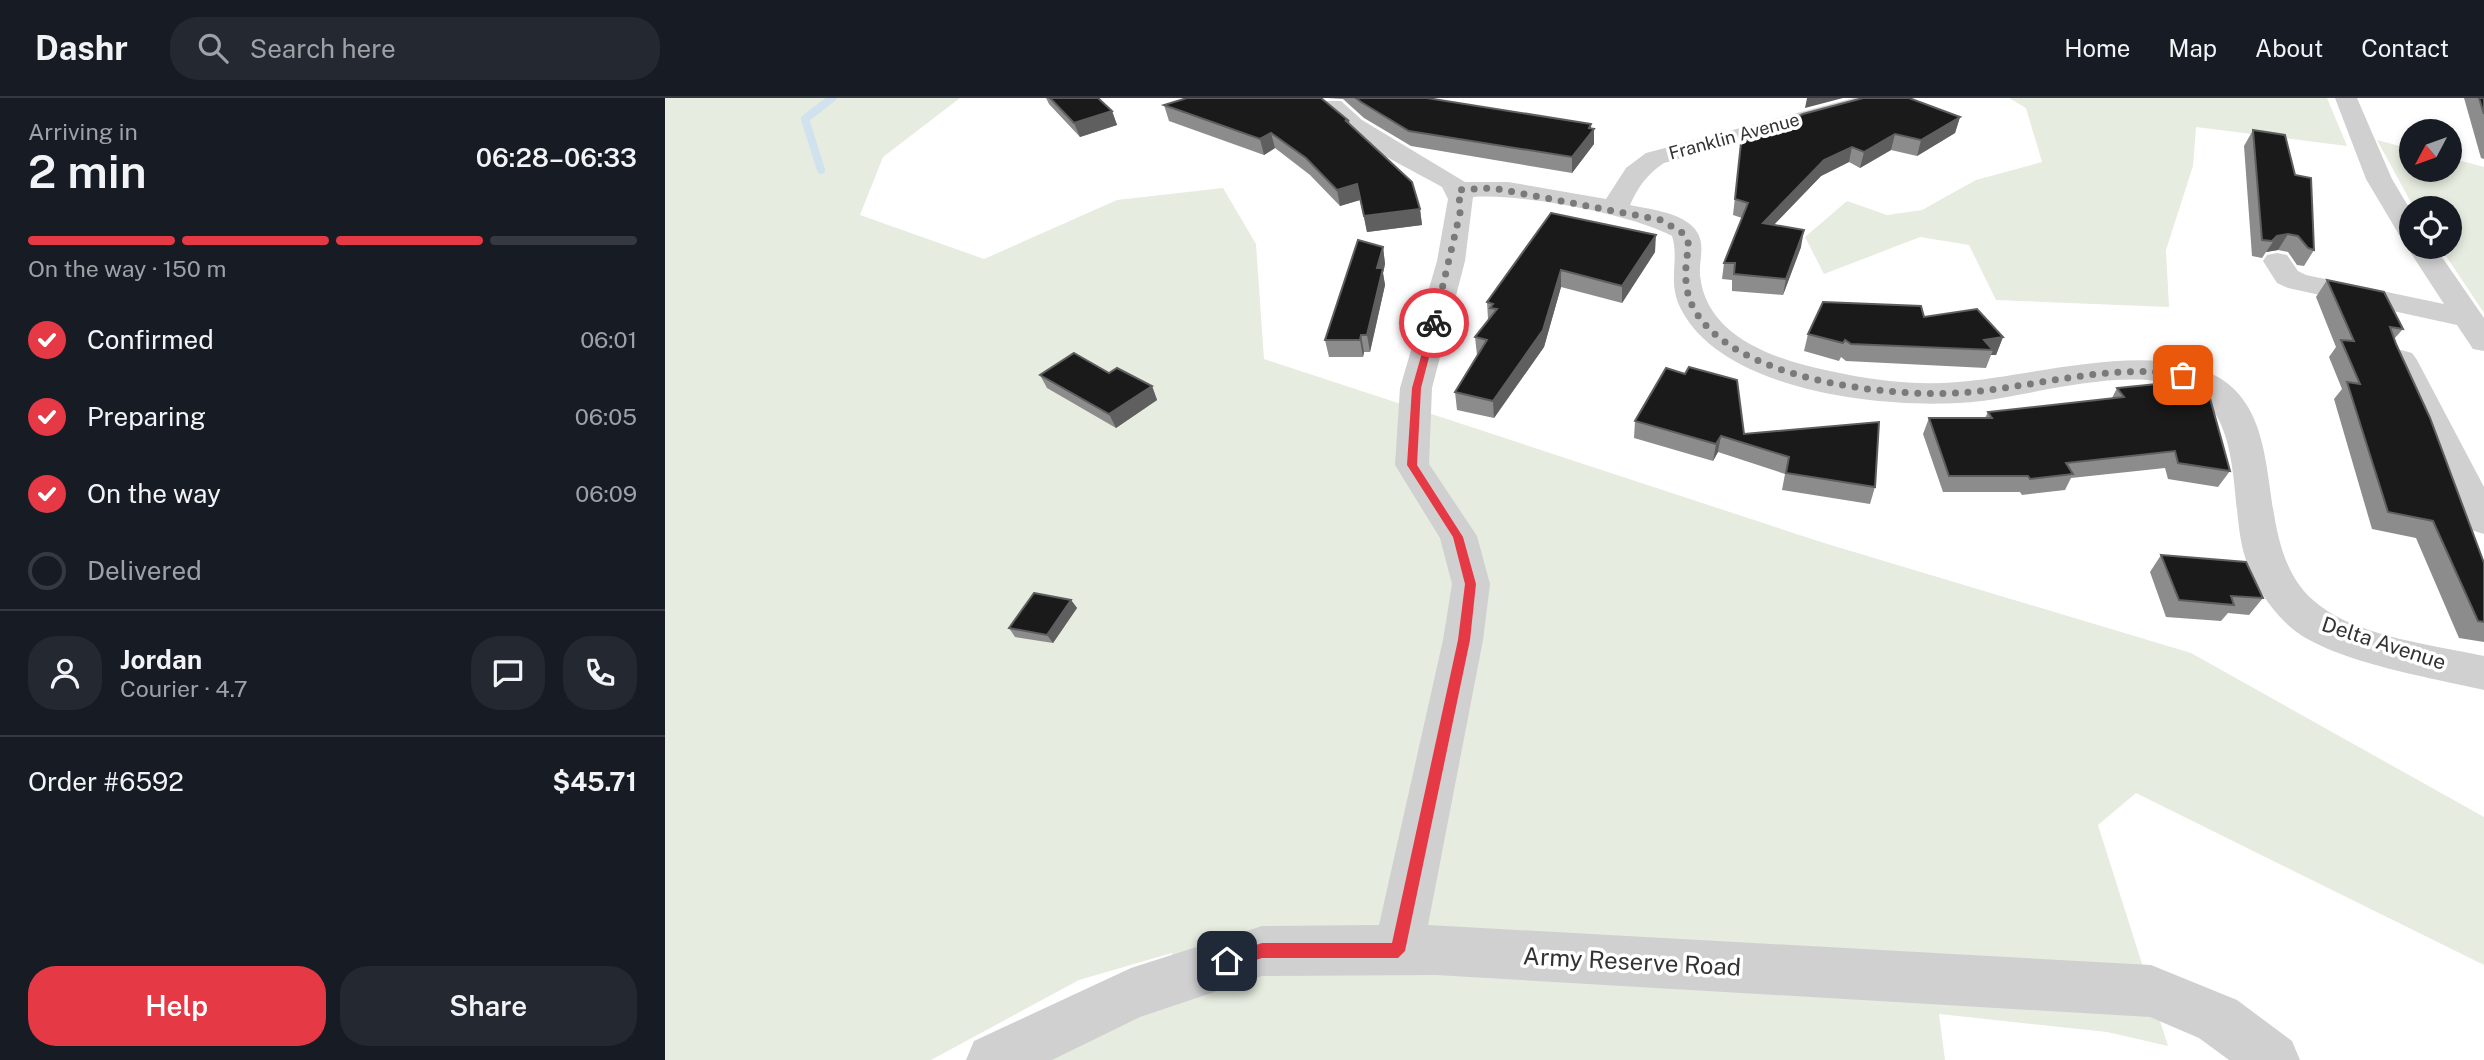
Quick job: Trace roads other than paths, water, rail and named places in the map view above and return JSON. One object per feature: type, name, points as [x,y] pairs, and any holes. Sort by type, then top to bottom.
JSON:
[{"type":"street","name":"Franklin Avenue","points":[[1614,210],[1634,173],[1641,165],[1655,158],[1880,98]]},
{"type":"street","points":[[2346,98],[2379,179],[2399,212]]},
{"type":"street","points":[[1327,101],[1354,125],[1431,168],[1459,190],[1460,213],[1451,261],[1416,388],[1412,465],[1458,537],[1471,584],[1464,640],[1398,951]]},
{"type":"street","name":"Delta Avenue","points":[[1459,190],[1493,188],[1661,220],[1684,234],[1689,245],[1686,276],[1688,291],[1693,307],[1705,324],[1747,355],[1791,373],[1886,392],[1924,393],[1986,390],[2139,370],[2183,375],[2204,383],[2234,409],[2245,435],[2253,513],[2260,548],[2269,575],[2282,595],[2306,618],[2340,634],[2484,673]]},
{"type":"street","points":[[2429,259],[2477,330]]},
{"type":"street","points":[[2277,261],[2287,278],[2298,282],[2477,330]]},
{"type":"street","points":[[2401,360],[2484,521]]},
{"type":"street","name":"Army Reserve Road","points":[[993,1060],[1131,994],[1262,951],[1450,950],[2151,991],[2218,1019],[2273,1060]]},
{"type":"waterway","points":[[821,170],[805,119],[832,98]]}]
